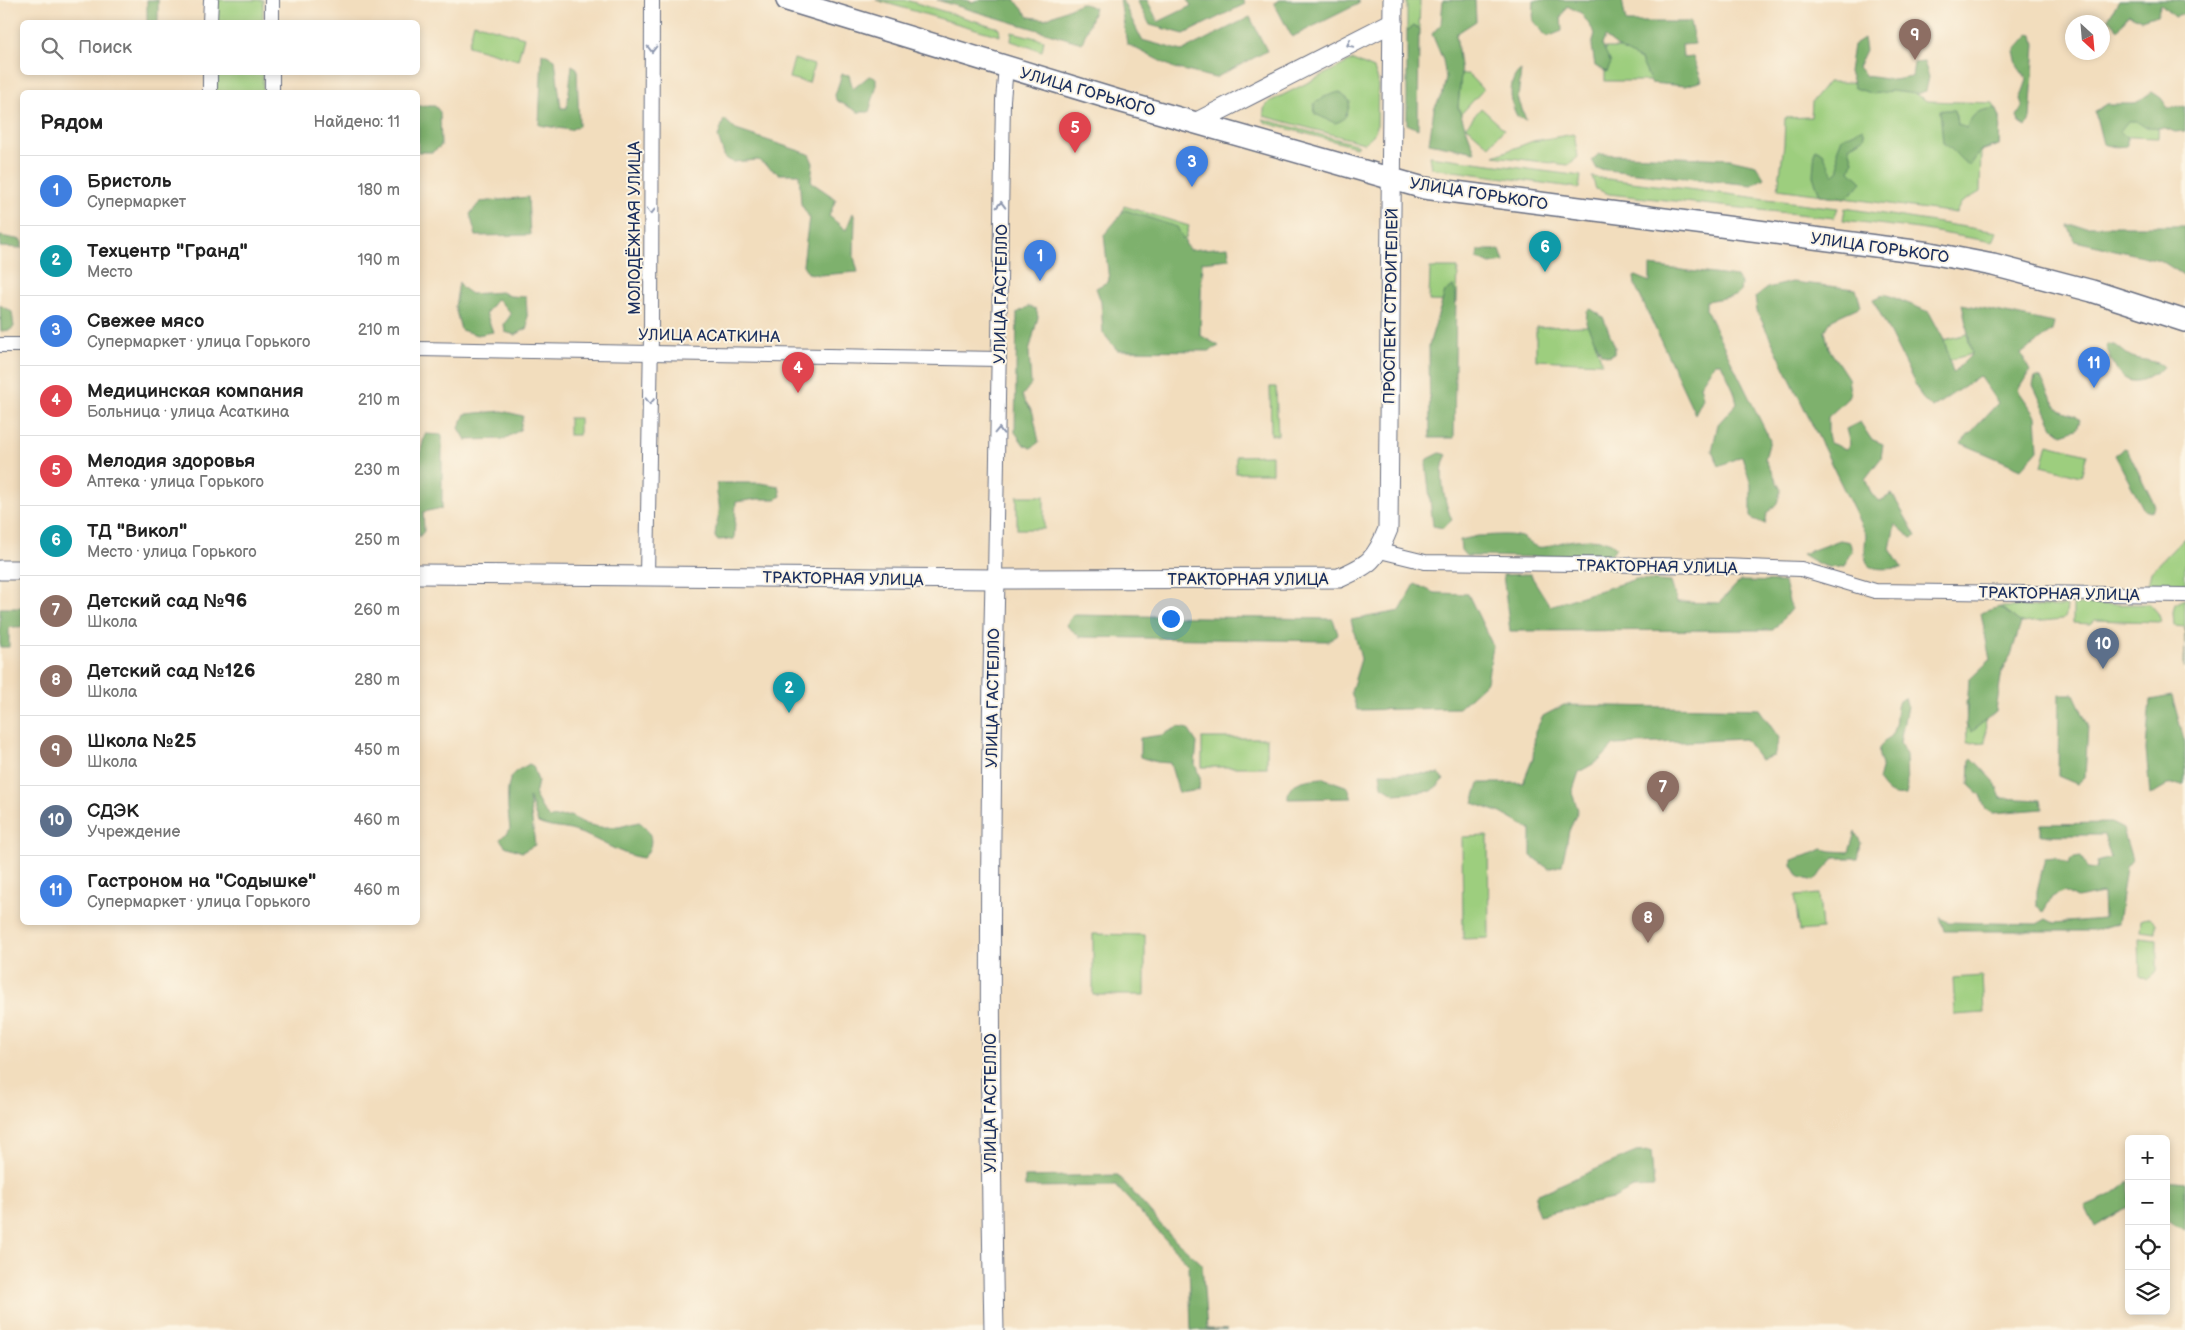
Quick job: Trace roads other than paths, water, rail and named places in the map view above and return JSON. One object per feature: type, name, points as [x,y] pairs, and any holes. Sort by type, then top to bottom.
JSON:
[{"type":"main road","name":"УЛИЦА ГОРЬКОГО","points":[[787,0],[1195,123],[1424,188],[1930,253],[1993,265],[2083,288],[2183,320]]},
{"type":"main road","name":"ПРОСПЕКТ СТРОИТЕЛЕЙ","points":[[1380,551],[1388,529],[1393,0]]},
{"type":"main road","points":[[1195,123],[1393,22]]},
{"type":"main road","name":"ТРАКТОРНАЯ УЛИЦА","points":[[420,574],[995,579],[1339,578],[1363,568],[1380,551]]},
{"type":"main road","points":[[0,570],[20,570]]},
{"type":"main road","name":"УЛИЦА ГАСТЕЛЛО","points":[[994,1330],[990,797],[995,579]]},
{"type":"street","points":[[210,0],[210,20]]},
{"type":"street","points":[[272,0],[272,20]]},
{"type":"street","name":"МОЛОДЁЖНАЯ УЛИЦА","points":[[647,576],[652,0]]},
{"type":"street","name":"УЛИЦА ГАСТЕЛЛО","points":[[995,579],[1003,100],[1006,67]]},
{"type":"street","points":[[210,75],[210,90]]},
{"type":"street","points":[[272,75],[272,90]]},
{"type":"street","points":[[0,345],[20,345]]},
{"type":"street","name":"УЛИЦА АСАТКИНА","points":[[420,349],[999,359]]},
{"type":"street","name":"ТРАКТОРНАЯ УЛИЦА","points":[[1380,551],[1426,562],[1723,566],[1801,570],[1875,591],[2185,595]]},
{"type":"place","name":"Школа №25","points":[[1915,60]]},
{"type":"place","name":"Мелодия здоровья","points":[[1075,153]]},
{"type":"place","name":"Свежее мясо","points":[[1192,187]]},
{"type":"place","name":"ТД \"Викол\"","points":[[1545,272]]},
{"type":"place","name":"Бристоль","points":[[1040,281]]},
{"type":"place","name":"Гастроном на \"Содышке\"","points":[[2094,388]]},
{"type":"place","name":"Медицинская компания","points":[[798,393]]},
{"type":"place","name":"СДЭК","points":[[2103,669]]},
{"type":"place","name":"Техцентр \"Гранд\"","points":[[789,713]]},
{"type":"place","name":"Детский сад №96","points":[[1663,812]]},
{"type":"place","name":"Детский сад №126","points":[[1648,943]]}]
